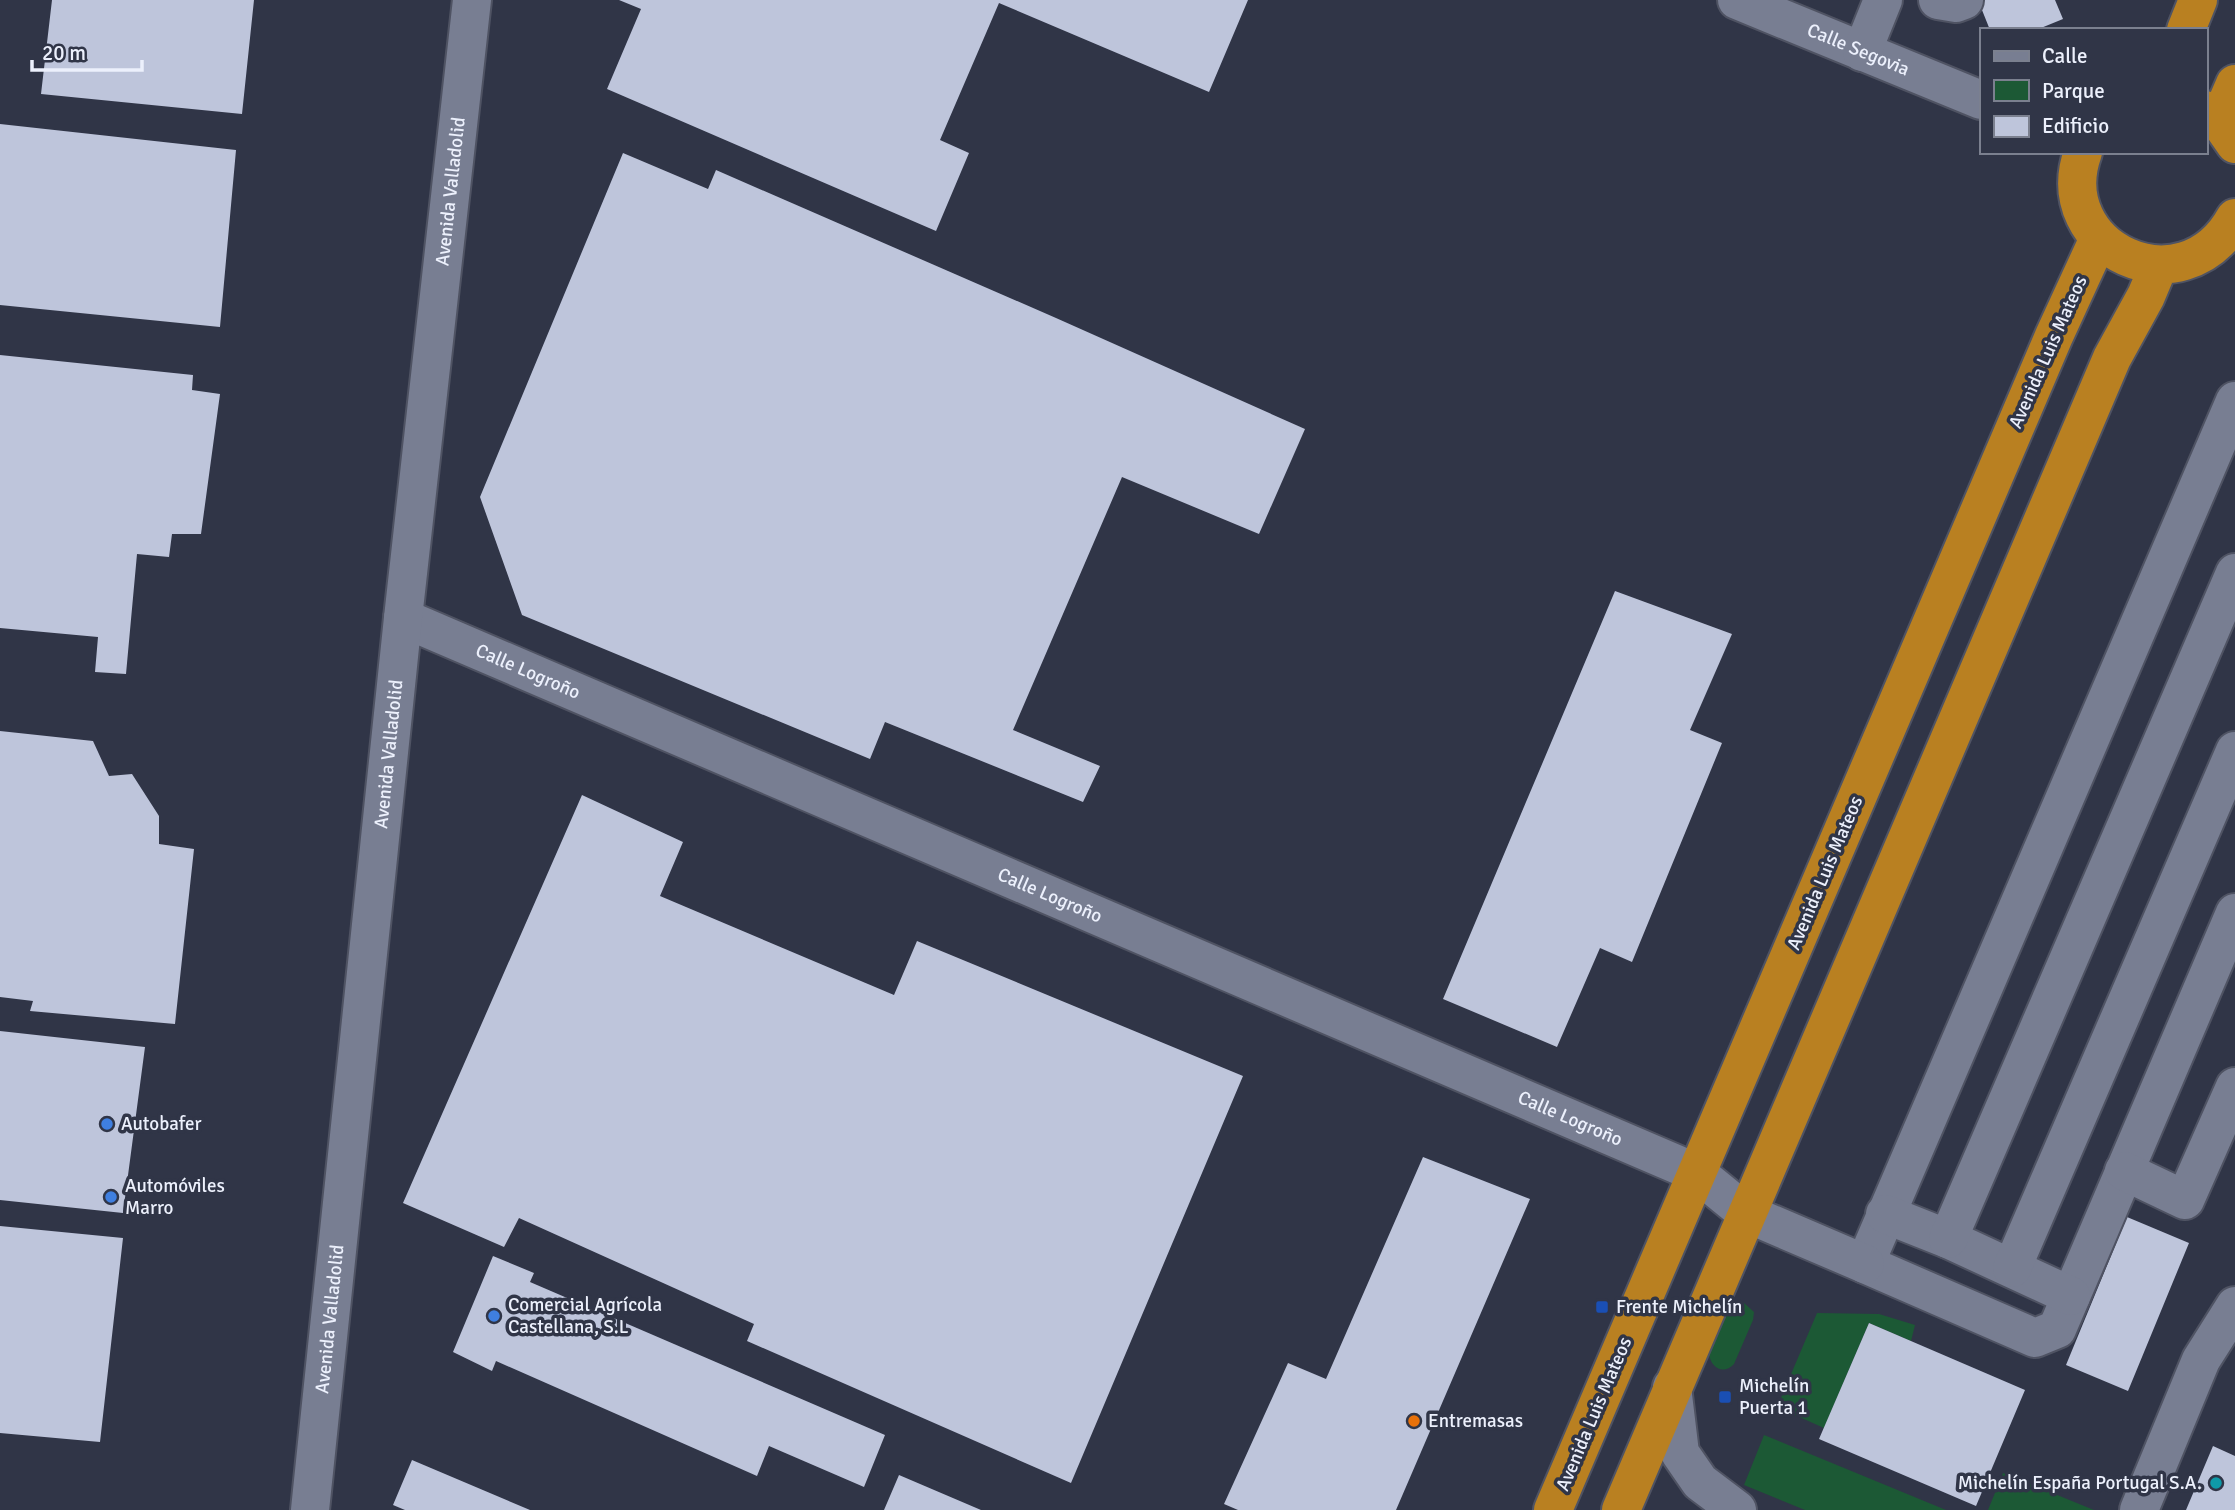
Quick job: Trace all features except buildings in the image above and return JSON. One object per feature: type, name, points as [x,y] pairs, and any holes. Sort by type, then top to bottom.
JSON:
[{"type":"highway","points":[[2187,28],[2198,0]]},
{"type":"highway","points":[[2220,125],[2235,83]]},
{"type":"highway","points":[[2083,154],[2078,181],[2080,202],[2087,221],[2099,238],[2126,257],[2159,265],[2185,261],[2208,250],[2227,233],[2235,218]]},
{"type":"highway","name":"Avenida Luis Mateos","points":[[1553,1510],[2054,336],[2099,238]]},
{"type":"highway","points":[[1621,1510],[2112,358],[2146,296],[2159,265]]},
{"type":"street","name":"Avenida Valladolid","points":[[310,1510],[471,0]]},
{"type":"street","name":"Calle Segovia","points":[[1737,0],[1980,100]]},
{"type":"street","points":[[1862,52],[1883,0]]},
{"type":"street","points":[[1938,0],[1956,3],[1964,0]]},
{"type":"street","points":[[1865,1264],[2235,401]]},
{"type":"street","points":[[1948,1239],[2235,573]]},
{"type":"street","name":"Calle Logroño","points":[[403,618],[1697,1173],[1746,1213],[2035,1338],[2057,1329],[2235,913]]},
{"type":"street","points":[[2012,1268],[2235,751]]},
{"type":"street","points":[[2124,1171],[2185,1200],[2235,1087]]},
{"type":"street","points":[[1885,1214],[1948,1239],[2071,1296]]},
{"type":"street","points":[[2139,1510],[2201,1360],[2235,1306]]},
{"type":"street","points":[[1672,1387],[1680,1452],[1696,1496],[1737,1510]]},
{"type":"green space","points":[[1731,1303],[1744,1303],[1754,1312],[1753,1320],[1734,1364],[1726,1369],[1718,1368],[1714,1366],[1709,1353]]},
{"type":"green space","points":[[1817,1313],[1879,1314],[1915,1325],[1911,1341],[1869,1323],[1824,1428],[1777,1407]]},
{"type":"green space","points":[[1764,1435],[1946,1510],[1805,1510],[1744,1485]]},
{"type":"green space","points":[[2003,1473],[2094,1510],[1988,1510]]},
{"type":"place","name":"Autobafer","points":[[107,1124]]},
{"type":"place","name":"Automóviles Marro","points":[[111,1197]]},
{"type":"place","name":"Frente Michelín","points":[[1602,1307]]},
{"type":"place","name":"Comercial Agrícola Castellana, S.L","points":[[494,1316]]},
{"type":"place","name":"Michelín Puerta 1","points":[[1725,1397]]},
{"type":"place","name":"Entremasas","points":[[1414,1421]]},
{"type":"place","name":"Michelín España Portugal S.A.","points":[[2216,1483]]}]
